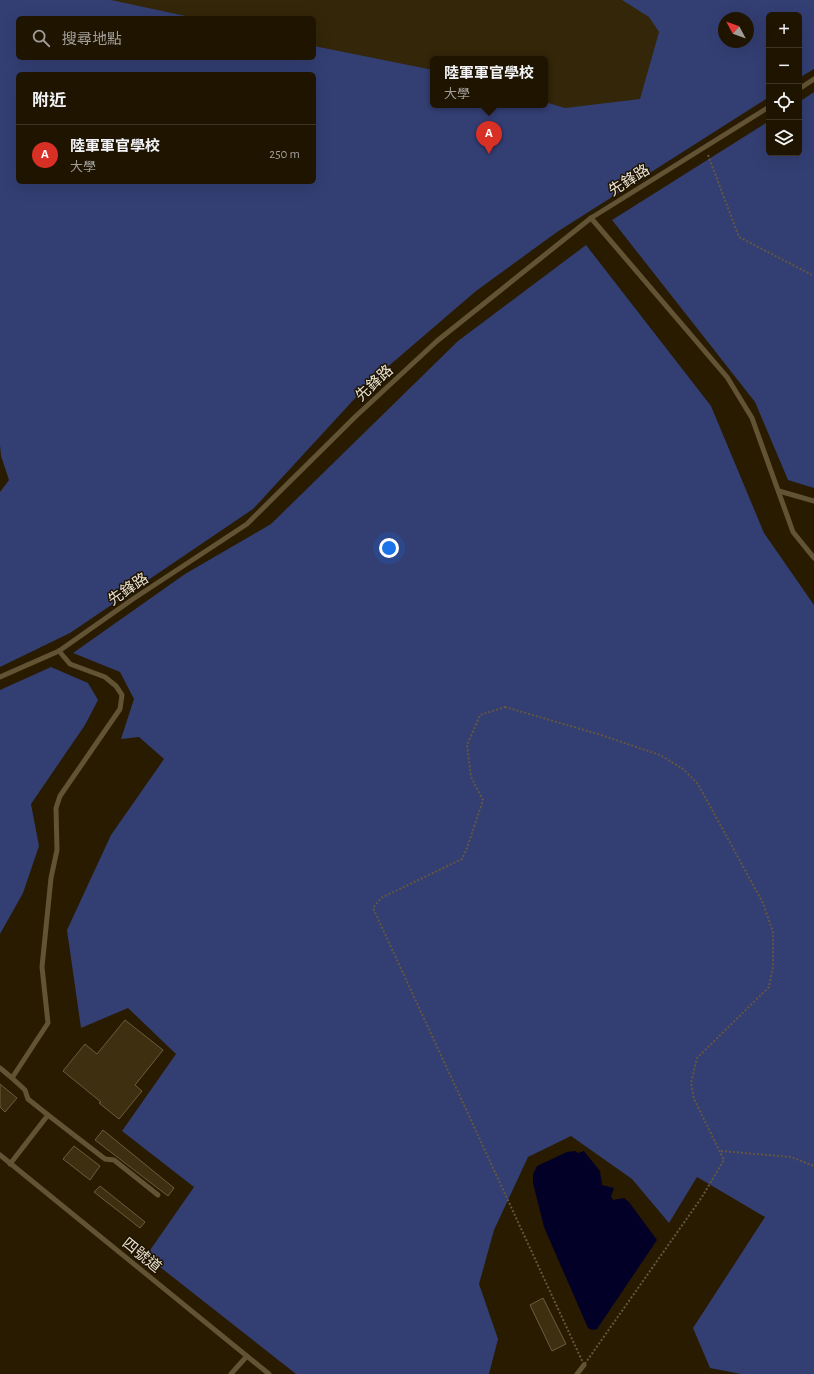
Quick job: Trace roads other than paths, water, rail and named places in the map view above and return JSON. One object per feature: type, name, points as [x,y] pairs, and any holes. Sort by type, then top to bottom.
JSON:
[{"type":"lane","points":[[802,87],[814,79]]},
{"type":"lane","name":"先鋒路","points":[[0,677],[59,651],[133,599],[247,524],[355,417],[437,341],[591,218],[766,109]]},
{"type":"lane","points":[[591,218],[727,377],[752,418],[793,532],[814,558]]},
{"type":"lane","points":[[779,491],[814,500]]},
{"type":"lane","points":[[12,1078],[48,1023],[42,967],[51,878],[57,850],[56,808],[60,796],[120,709],[122,695],[116,686],[105,676],[70,664],[59,651]]},
{"type":"lane","points":[[0,1068],[25,1090],[28,1099],[105,1159],[114,1160],[158,1195]]},
{"type":"lane","points":[[10,1164],[48,1115]]},
{"type":"lane","name":"四號道","points":[[0,1155],[269,1374]]},
{"type":"lane","points":[[231,1374],[247,1356]]},
{"type":"lane","points":[[577,1374],[584,1365]]},
{"type":"place","name":"陸軍軍官學校","points":[[489,154]]}]
